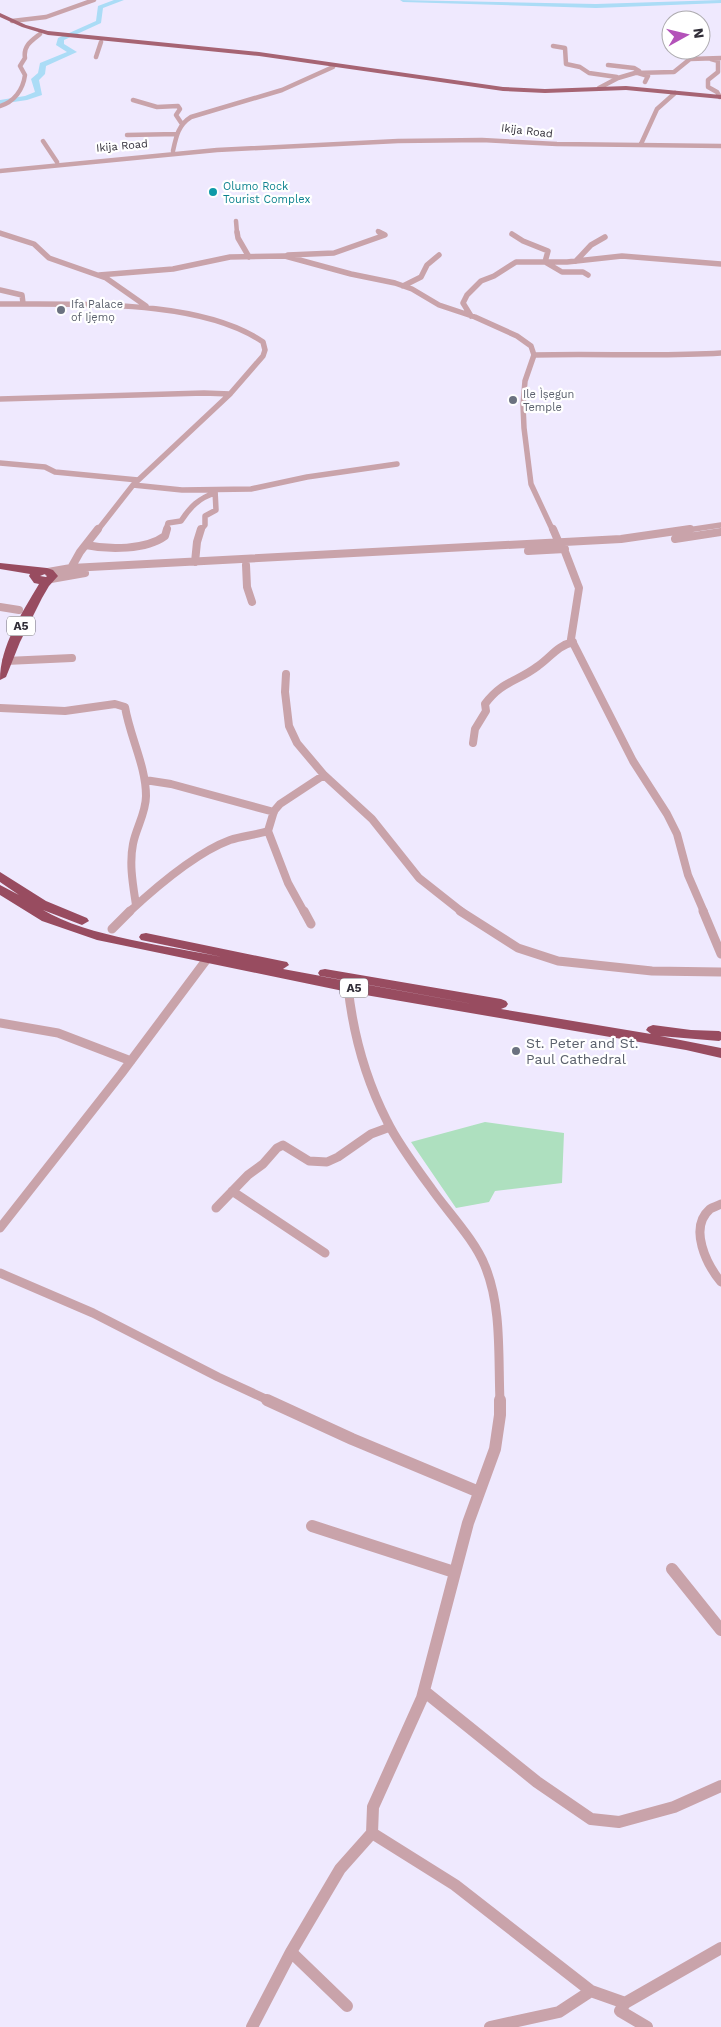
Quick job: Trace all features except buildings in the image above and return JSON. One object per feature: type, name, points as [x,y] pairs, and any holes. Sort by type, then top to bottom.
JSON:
[{"type":"highway","points":[[0,566],[43,577]]},
{"type":"highway","points":[[0,573],[43,577]]},
{"type":"highway","name":"A5","points":[[0,677],[3,657],[19,610],[43,577]]},
{"type":"highway","name":"A5","points":[[3,657],[44,583],[43,577]]},
{"type":"highway","name":"A5","points":[[0,876],[41,904],[70,917],[112,929],[320,972],[463,998],[658,1031],[720,1036]]},
{"type":"highway","name":"A5","points":[[0,889],[34,911],[97,936],[207,960],[348,987],[686,1045],[720,1054]]},
{"type":"highway","points":[[720,1036],[714,1044],[720,1054]]},
{"type":"main road","points":[[0,15],[35,29],[63,36]]},
{"type":"main road","points":[[0,20],[40,34],[101,42],[255,56],[502,92],[525,93],[615,89],[721,97]]},
{"type":"main road","points":[[76,38],[259,54],[490,88],[545,90],[646,89],[721,97]]},
{"type":"street","points":[[12,21],[46,17],[94,0]]},
{"type":"street","points":[[0,106],[8,104],[12,100],[25,80],[26,75],[20,66],[25,58],[24,48],[40,34]]},
{"type":"street","points":[[96,57],[101,42]]},
{"type":"street","points":[[553,46],[565,48],[566,64],[580,68],[590,74],[617,77]]},
{"type":"street","points":[[711,59],[718,61],[718,72],[707,81],[708,87],[717,92],[721,97]]},
{"type":"street","points":[[599,88],[617,77],[649,69],[674,72],[680,63],[686,60]]},
{"type":"street","points":[[608,65],[634,68],[648,76],[645,82]]},
{"type":"street","points":[[173,151],[177,134],[182,124],[194,115],[267,94],[318,76],[333,67]]},
{"type":"street","points":[[641,144],[654,121],[656,108],[675,93]]},
{"type":"street","points":[[132,100],[157,107],[178,106],[180,109],[176,114],[182,124]]},
{"type":"street","points":[[127,135],[177,134]]},
{"type":"street","name":"Ikija Road","points":[[0,169],[173,151],[341,141],[466,137],[520,139],[557,144]]},
{"type":"street","name":"Ikija Road","points":[[0,169],[233,149],[455,140],[557,144]]},
{"type":"street","points":[[43,141],[57,162]]},
{"type":"street","points":[[557,144],[721,146]]},
{"type":"street","points":[[236,221],[238,238],[249,257]]},
{"type":"street","points":[[99,275],[165,270],[230,257],[334,253],[385,235],[378,231]]},
{"type":"street","points":[[0,233],[30,242],[49,258],[99,275],[128,292],[139,303],[151,308]]},
{"type":"street","points":[[512,234],[523,241],[548,251],[546,262]]},
{"type":"street","points":[[3,241],[9,237]]},
{"type":"street","points":[[576,261],[591,245],[605,237]]},
{"type":"street","points":[[403,286],[421,277],[427,265],[439,255]]},
{"type":"street","points":[[285,256],[403,286],[439,306],[498,327],[528,342],[533,349],[534,355],[525,380],[521,406],[522,425],[532,475],[530,484],[561,546],[579,588],[573,618],[573,642],[600,692],[621,738],[667,814],[676,834],[688,875],[721,954]]},
{"type":"street","points":[[471,316],[464,303],[467,295],[481,280],[494,276],[515,263],[576,261],[622,256],[721,264]]},
{"type":"street","points":[[546,262],[562,272],[583,272],[588,275]]},
{"type":"street","points":[[0,290],[22,295],[23,303]]},
{"type":"street","points":[[0,304],[104,305],[185,312],[250,334],[263,342],[263,356],[230,394],[205,415],[133,485],[86,545],[71,568]]},
{"type":"street","points":[[534,355],[584,353],[674,356],[721,353]]},
{"type":"street","points":[[0,399],[204,393],[230,394]]},
{"type":"street","points":[[0,463],[45,467],[55,472],[138,480]]},
{"type":"street","points":[[133,485],[215,491],[251,488],[307,477],[397,464]]},
{"type":"street","points":[[195,562],[195,550],[202,527],[205,525],[205,516],[216,510],[215,491]]},
{"type":"street","points":[[86,545],[101,548],[120,548],[158,542],[165,536],[168,523],[181,522],[190,507],[215,491]]},
{"type":"street","points":[[43,577],[561,546],[652,536],[721,525]]},
{"type":"street","points":[[43,577],[71,568],[629,544],[721,532]]},
{"type":"street","points":[[246,565],[247,587],[252,602]]},
{"type":"street","points":[[0,607],[19,610]]},
{"type":"street","points":[[473,743],[475,729],[486,710],[485,704],[499,686],[538,668],[557,647],[573,642]]},
{"type":"street","points":[[3,657],[72,658]]},
{"type":"street","points":[[286,674],[286,699],[291,734],[324,775],[361,806],[419,878],[464,913],[518,948],[558,961],[652,971],[721,972]]},
{"type":"street","points":[[0,708],[65,711],[102,705],[122,705],[126,707],[132,740],[145,780],[145,808],[133,846],[131,865],[136,906]]},
{"type":"street","points":[[112,929],[136,906],[187,866],[222,844],[234,839],[268,831],[272,825],[274,812],[300,789],[324,775]]},
{"type":"street","points":[[145,780],[171,784],[274,812]]},
{"type":"street","points":[[268,831],[288,883],[311,924]]},
{"type":"street","points":[[0,1228],[131,1061],[207,960]]},
{"type":"street","points":[[252,2027],[291,1952],[340,1869],[372,1833],[373,1807],[411,1725],[424,1691],[468,1523],[495,1449],[500,1415],[498,1341],[491,1285],[480,1254],[429,1186],[390,1127],[363,1061],[351,1012],[348,987]]},
{"type":"street","points":[[0,1023],[58,1033],[131,1061]]},
{"type":"street","points":[[216,1208],[248,1175],[263,1164],[276,1148],[283,1145],[308,1161],[327,1162],[338,1157],[371,1134],[390,1127]]},
{"type":"street","points":[[232,1191],[325,1253]]},
{"type":"street","points":[[721,1204],[704,1215],[700,1230],[711,1273],[721,1282]]},
{"type":"street","points":[[0,1273],[93,1314],[218,1377],[352,1439],[479,1492]]},
{"type":"street","points":[[312,1526],[454,1572]]},
{"type":"street","points":[[672,1570],[721,1630]]},
{"type":"street","points":[[424,1691],[537,1782],[591,1819],[619,1822],[674,1807],[721,1786]]},
{"type":"street","points":[[372,1833],[455,1885],[591,1991],[624,2003]]},
{"type":"street","points":[[647,2027],[620,2011],[624,2003],[721,1948]]},
{"type":"street","points":[[291,1952],[347,2006]]},
{"type":"street","points":[[490,2027],[520,2025],[559,2012],[591,1991]]},
{"type":"green space","points":[[485,1122],[564,1133],[562,1183],[495,1191],[489,1202],[456,1208],[411,1142]]},
{"type":"waterway","points":[[0,102],[27,98],[39,93],[35,79],[41,74],[43,65],[73,52],[60,45],[60,39],[99,22],[100,7],[121,0]]},
{"type":"waterway","points":[[403,0],[596,6],[721,1]]},
{"type":"place","name":"Olumo Rock Tourist Complex","points":[[213,192]]},
{"type":"place","name":"Ifa Palace of Ijẹmọ","points":[[61,310]]},
{"type":"place","name":"Ile Ìṣegun Temple","points":[[513,400]]},
{"type":"place","name":"St. Peter and St. Paul Cathedral","points":[[516,1051]]}]
